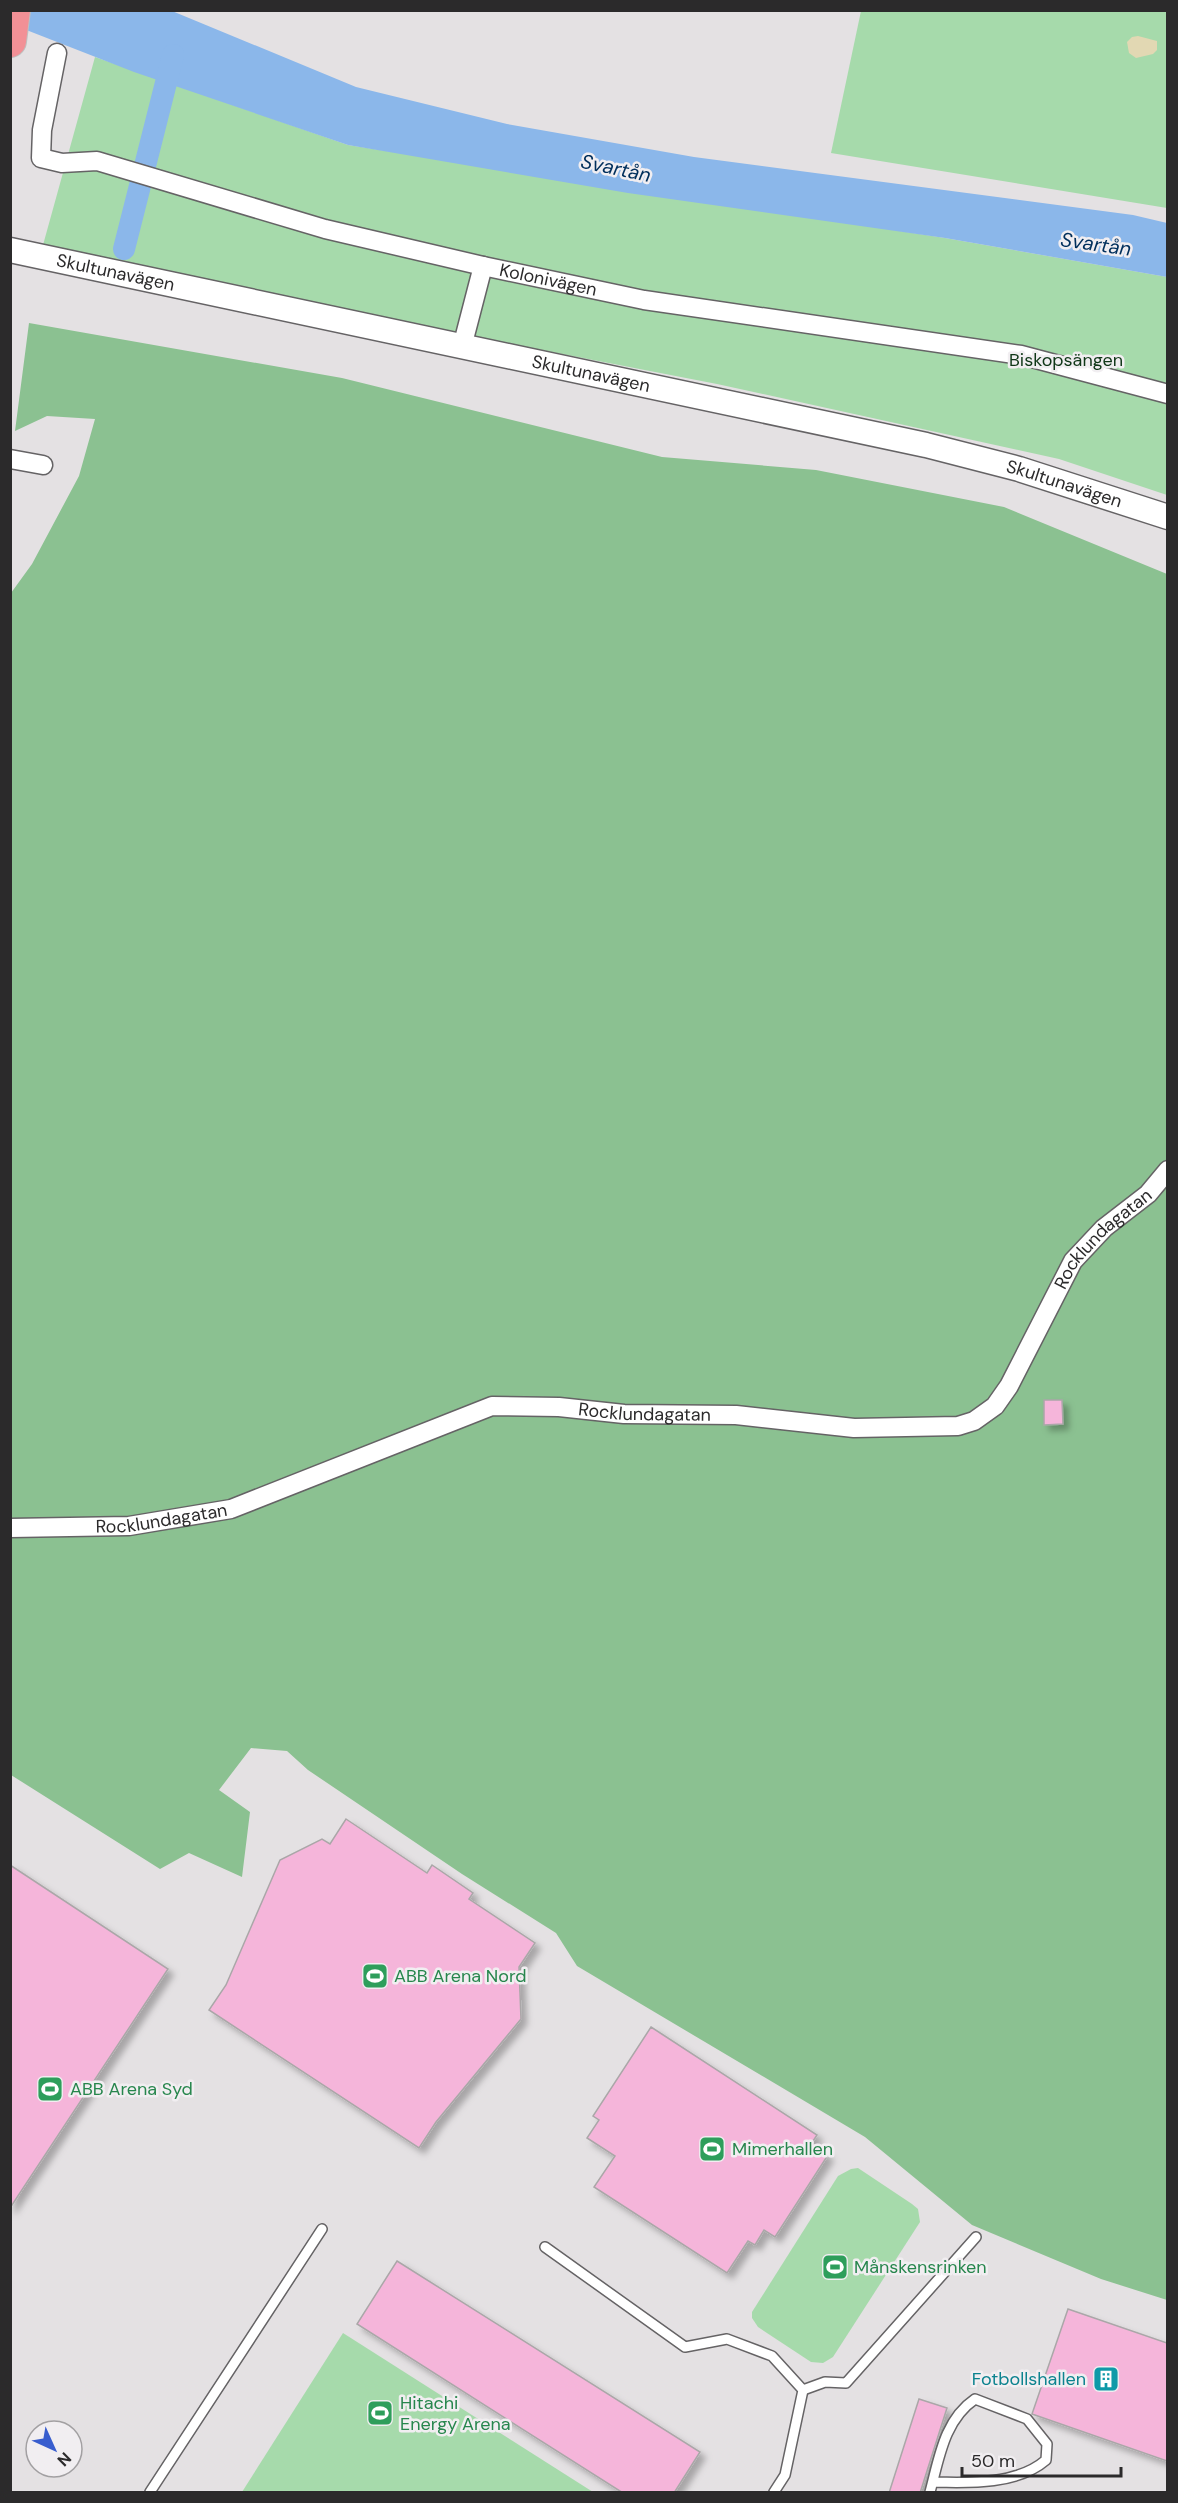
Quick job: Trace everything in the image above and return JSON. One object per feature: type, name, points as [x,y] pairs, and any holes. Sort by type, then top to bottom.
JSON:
[{"type":"highway","points":[[10,41],[14,10]]},
{"type":"street","name":"Kolonivägen","points":[[57,53],[42,130],[41,158],[62,163],[97,161],[164,183],[325,229],[483,266],[645,300],[1021,355],[1167,394]]},
{"type":"street","name":"Skultunavägen","points":[[10,250],[462,347],[787,413],[926,445],[1019,469],[1167,517]]},
{"type":"street","points":[[462,347],[483,266]]},
{"type":"street","points":[[10,459],[43,465]]},
{"type":"street","name":"Rocklundagatan","points":[[10,1528],[78,1529],[129,1526],[231,1509],[492,1406],[559,1407],[624,1414],[736,1415],[854,1428],[958,1426],[974,1421],[995,1406],[1009,1386],[1073,1261],[1104,1228],[1148,1194],[1167,1170]]},
{"type":"lane","points":[[150,2493],[322,2229]]},
{"type":"lane","points":[[803,2390],[825,2382],[846,2383],[976,2237]]},
{"type":"lane","points":[[545,2247],[685,2347],[727,2340],[772,2356],[803,2390]]},
{"type":"lane","points":[[774,2493],[785,2475],[803,2390]]},
{"type":"lane","points":[[930,2493],[933,2482],[950,2424],[975,2399],[1027,2419],[1047,2444],[1046,2460],[1034,2470],[967,2483],[933,2482]]},
{"type":"green space","points":[[861,11],[1167,11],[1167,208],[831,153]]},
{"type":"green space","name":"Biskopsängen","points":[[95,57],[348,145],[945,238],[1167,277],[1167,495],[1059,459],[717,384],[413,325],[43,245]]},
{"type":"green space","points":[[29,323],[342,378],[662,457],[816,470],[1004,507],[1167,574],[1167,2300],[1101,2279],[972,2225],[865,2137],[577,1966],[556,1933],[462,1874],[308,1770],[287,1751],[251,1748],[219,1790],[250,1812],[242,1877],[189,1853],[160,1869],[11,1775],[11,593],[32,564],[79,476],[95,419],[47,416],[15,431]]},
{"type":"green space","name":"Månskensrinken","points":[[858,2168],[918,2209],[920,2222],[833,2357],[823,2363],[811,2362],[758,2327],[752,2318],[752,2312],[838,2176]]},
{"type":"green space","name":"Hitachi Energy Arena","points":[[343,2333],[593,2492],[242,2492]]},
{"type":"sand","points":[[1138,36],[1157,41],[1157,50],[1153,54],[1136,58],[1129,53],[1127,42],[1132,37]]},
{"type":"water","name":"Svartån","points":[[10,11],[172,11],[356,87],[507,124],[694,157],[1133,215],[1167,223],[1167,277],[945,238],[628,193],[348,145],[134,72],[11,24]]},
{"type":"building","points":[[1044,1400],[1062,1400],[1063,1424],[1044,1425]]},
{"type":"building","name":"ABB Arena Nord","points":[[346,1819],[427,1873],[432,1865],[473,1893],[469,1899],[535,1943],[519,1967],[521,2019],[436,2122],[419,2148],[209,2010],[226,1985],[280,1860],[322,1839],[330,1844]]},
{"type":"building","name":"ABB Arena Syd","points":[[10,1865],[168,1969],[10,2208]]},
{"type":"building","name":"Mimerhallen","points":[[651,2027],[817,2135],[811,2144],[828,2155],[775,2237],[764,2230],[755,2245],[748,2241],[727,2273],[594,2187],[615,2156],[587,2138],[599,2120],[593,2116]]},
{"type":"building","points":[[397,2261],[700,2452],[674,2493],[623,2493],[357,2324]]},
{"type":"building","name":"Fotbollshallen","points":[[1068,2309],[1167,2343],[1167,2461],[1032,2414]]},
{"type":"building","points":[[919,2399],[947,2408],[920,2493],[889,2493]]},
{"type":"waterway","points":[[124,249],[173,55]]},
{"type":"place","name":"ABB Arena Nord","points":[[375,1976]]},
{"type":"place","name":"ABB Arena Syd","points":[[50,2089]]},
{"type":"place","name":"Mimerhallen","points":[[712,2149]]},
{"type":"place","name":"Månskensrinken","points":[[835,2267]]},
{"type":"place","name":"Fotbollshallen","points":[[1106,2379]]},
{"type":"place","name":"Hitachi Energy Arena","points":[[380,2413]]}]
